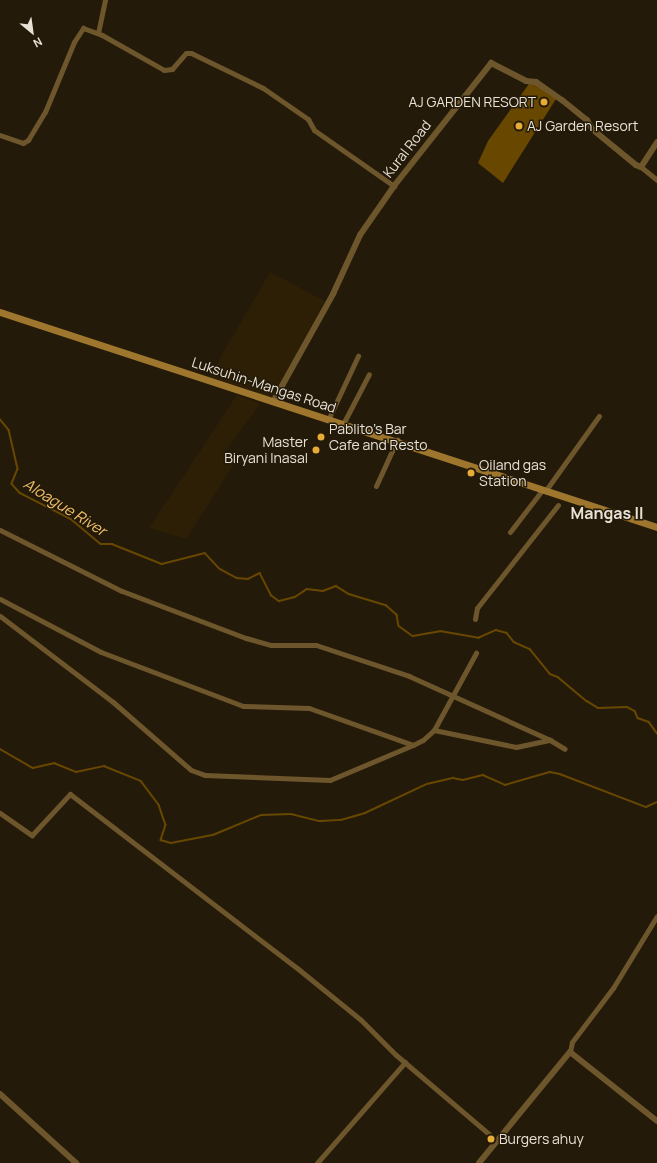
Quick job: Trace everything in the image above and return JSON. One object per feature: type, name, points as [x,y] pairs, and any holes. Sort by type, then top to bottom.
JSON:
[{"type":"main road","name":"Luksuhin-Mangas Road","points":[[0,312],[328,420],[397,440],[657,527]]},
{"type":"street","points":[[98,33],[105,0]]},
{"type":"street","points":[[0,135],[23,143],[28,140],[46,112],[80,30],[83,28],[98,33],[164,70],[172,69],[186,53],[262,88],[308,119],[314,130],[394,186]]},
{"type":"street","name":"Kural Road","points":[[273,402],[348,266],[353,245],[394,186],[491,63],[526,81],[536,82],[587,120],[592,129],[641,166]]},
{"type":"street","points":[[657,142],[641,166],[657,180]]},
{"type":"street","points":[[328,420],[358,356]]},
{"type":"street","points":[[343,424],[369,374]]},
{"type":"street","points":[[510,532],[544,490],[599,416]]},
{"type":"street","points":[[376,486],[397,440]]},
{"type":"street","points":[[474,619],[476,608],[565,496]]},
{"type":"street","points":[[0,530],[122,591],[246,638],[272,644],[324,647],[409,676],[550,740],[565,749]]},
{"type":"street","points":[[0,599],[101,652],[243,706],[309,708],[413,745]]},
{"type":"street","points":[[0,616],[113,702],[196,773],[330,780],[413,745],[423,740],[434,730],[476,653]]},
{"type":"street","points":[[434,730],[516,747],[550,740]]},
{"type":"street","points":[[0,813],[32,835],[70,794],[297,968],[361,1020],[404,1062],[496,1141]]},
{"type":"street","points":[[479,1163],[570,1052],[572,1042],[613,988],[657,916]]},
{"type":"street","points":[[570,1052],[657,1121]]},
{"type":"street","points":[[317,1163],[404,1062]]},
{"type":"street","points":[[0,1094],[76,1163]]},
{"type":"shaded area","name":"AJ Garden Resort","points":[[531,81],[556,99],[503,183],[478,163],[488,141]]},
{"type":"shaded area","points":[[270,272],[325,301],[272,400],[209,377]]},
{"type":"shaded area","points":[[237,395],[260,404],[225,452],[238,458],[186,539],[149,528]]},
{"type":"waterway","name":"Aloague River","points":[[0,419],[9,430],[18,469],[12,484],[20,493],[71,519],[101,544],[112,544],[162,564],[205,553],[220,569],[237,578],[248,579],[260,573],[271,595],[279,601],[295,597],[307,589],[323,591],[336,586],[349,594],[386,605],[397,615],[399,626],[413,636],[440,631],[478,638],[496,630],[507,633],[514,642],[530,649],[550,674],[558,677],[587,701],[598,708],[627,707],[635,711],[638,718],[649,722],[657,733]]},
{"type":"waterway","points":[[0,749],[33,768],[54,763],[76,772],[104,766],[141,781],[159,805],[166,825],[161,840],[171,843],[213,835],[261,815],[291,814],[320,821],[341,820],[365,813],[427,784],[453,778],[463,780],[483,775],[505,785],[550,772],[560,774],[646,807],[657,802]]},
{"type":"place","name":"AJ GARDEN RESORT","points":[[544,102]]},
{"type":"place","name":"AJ Garden Resort","points":[[519,126]]},
{"type":"place","name":"Pablito’s Bar Cafe and Resto","points":[[321,437]]},
{"type":"place","name":"Master Biryani Inasal","points":[[316,450]]},
{"type":"place","name":"Oiland gas Station","points":[[471,473]]},
{"type":"place","name":"Burgers ahuy","points":[[491,1139]]},
{"type":"district","name":"Mangas II","points":[[607,513]]}]
